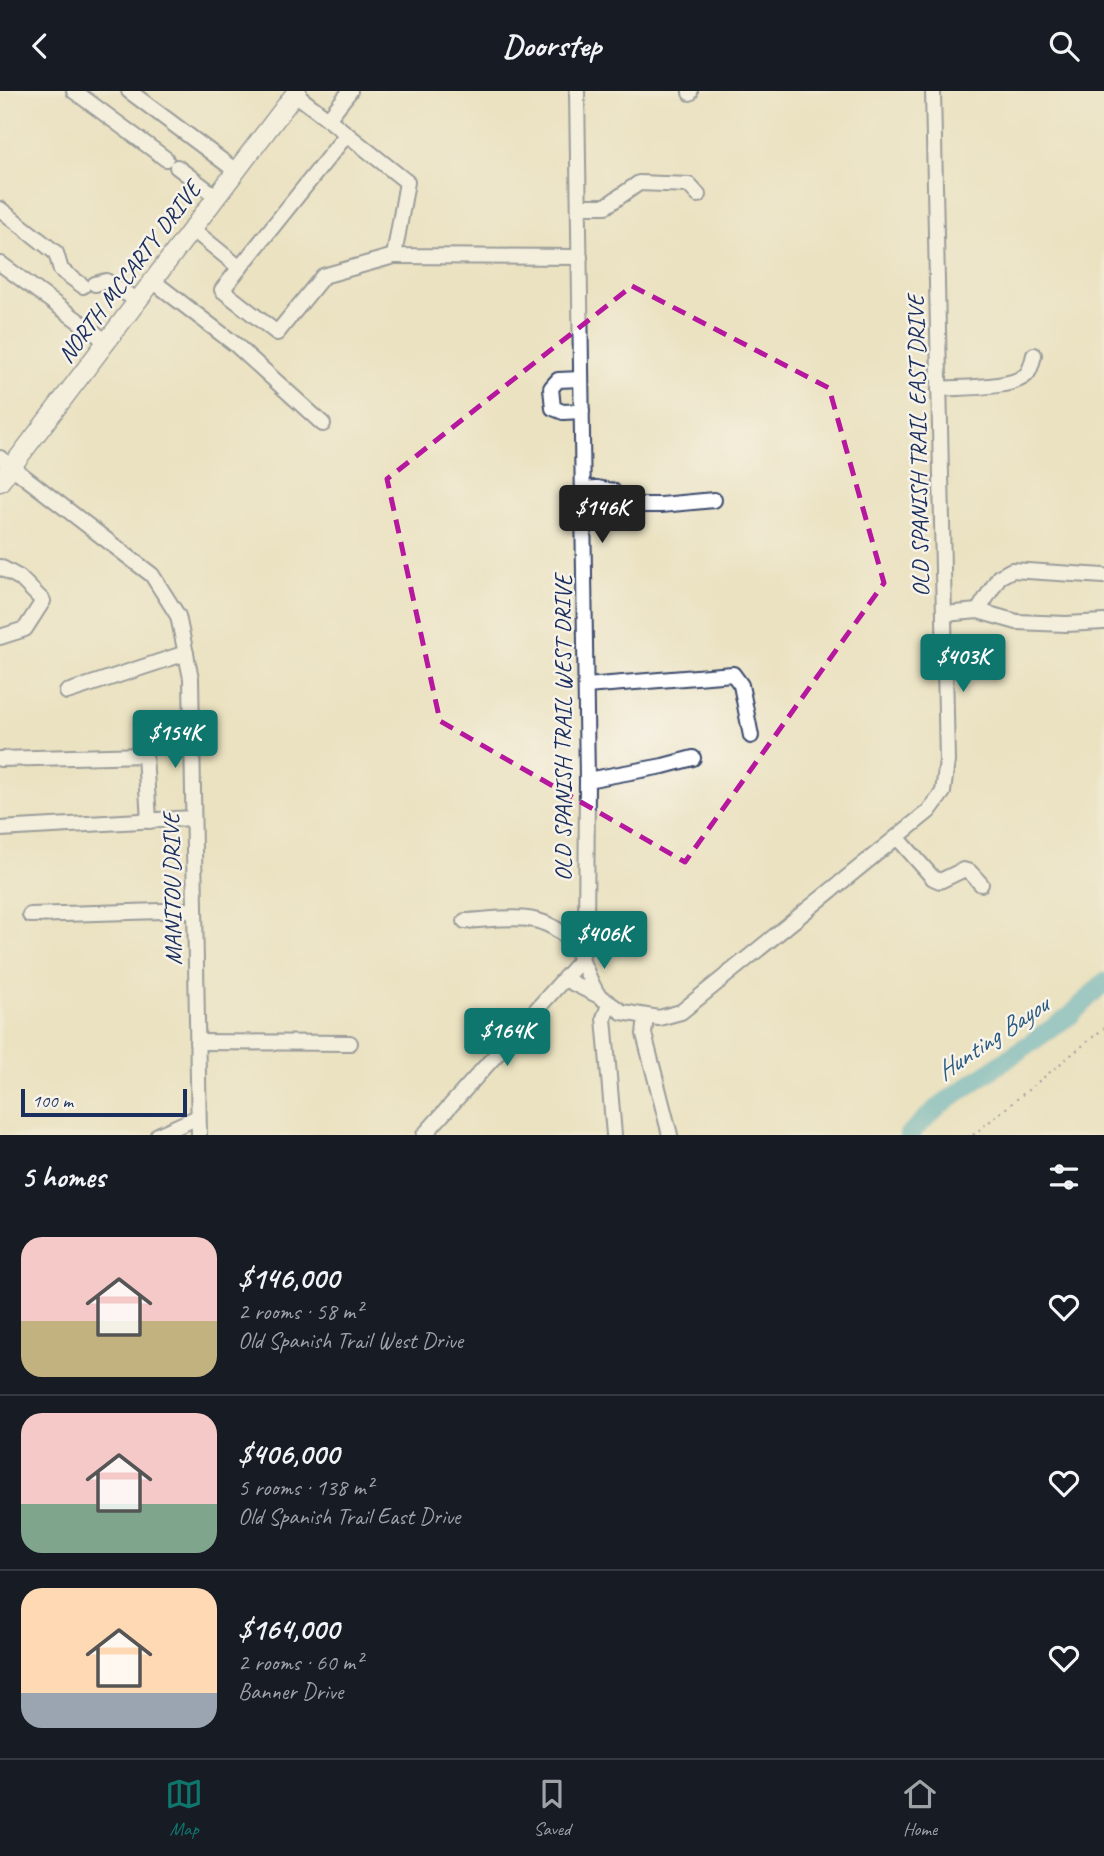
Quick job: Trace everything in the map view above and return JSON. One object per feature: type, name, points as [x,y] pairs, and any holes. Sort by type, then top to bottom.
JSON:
[{"type":"main road","name":"NORTH MCCARTY DRIVE","points":[[0,482],[6,462],[107,342],[291,94]]},
{"type":"street","points":[[74,91],[216,197]]},
{"type":"street","points":[[129,91],[236,171]]},
{"type":"street","points":[[328,119],[350,91]]},
{"type":"street","name":"OLD SPANISH TRAIL WEST DRIVE","points":[[577,91],[587,780],[586,942],[580,961]]},
{"type":"street","name":"OLD SPANISH TRAIL EAST DRIVE","points":[[564,978],[622,1012],[659,1018],[681,1012],[929,811],[943,792],[947,761],[933,91]]},
{"type":"street","points":[[291,94],[328,119],[407,182],[394,256]]},
{"type":"street","points":[[347,134],[222,291],[277,333],[323,276],[394,256],[580,257]]},
{"type":"street","points":[[579,206],[606,206],[639,183],[689,185],[698,195]]},
{"type":"street","points":[[0,209],[56,253],[61,270],[89,285],[106,281],[138,301]]},
{"type":"street","points":[[192,229],[240,268]]},
{"type":"street","points":[[1,264],[107,342]]},
{"type":"street","points":[[153,282],[236,345],[323,424]]},
{"type":"street","points":[[939,389],[1006,384],[1024,377],[1030,369],[1034,355]]},
{"type":"street","points":[[582,379],[558,380],[551,388],[554,408],[563,412],[582,411]]},
{"type":"street","name":"MANITOU DRIVE","points":[[6,462],[152,575],[178,616],[191,678],[199,1135]]},
{"type":"street","points":[[583,489],[613,491],[622,505],[661,505],[714,499]]},
{"type":"street","points":[[0,566],[20,578],[43,601],[25,629],[0,637]]},
{"type":"street","points":[[978,611],[999,577],[1012,570],[1104,576]]},
{"type":"street","points":[[944,614],[978,611],[1017,622],[1066,625],[1104,622]]},
{"type":"street","points":[[67,692],[186,653]]},
{"type":"street","points":[[586,686],[733,674],[741,685],[751,736]]},
{"type":"street","points":[[0,758],[145,755],[149,821]]},
{"type":"street","points":[[587,780],[693,758]]},
{"type":"street","points":[[0,829],[193,818]]},
{"type":"street","points":[[897,837],[933,878],[940,881],[963,870],[970,872],[981,884]]},
{"type":"street","points":[[30,915],[195,910]]},
{"type":"street","points":[[465,921],[533,918],[546,923],[573,943],[580,961],[604,1001],[614,1135]]},
{"type":"street","points":[[424,1135],[580,961]]},
{"type":"street","points":[[646,1017],[644,1034],[670,1135]]},
{"type":"street","points":[[197,1042],[350,1043]]},
{"type":"street","points":[[158,1135],[198,1117]]},
{"type":"path","points":[[972,1135],[1104,1028]]},
{"type":"highlighted area","points":[[632,286],[829,388],[884,583],[685,862],[440,721],[387,479]]},
{"type":"waterway","name":"Hunting Bayou","points":[[908,1135],[939,1106],[1071,1015],[1104,982]]}]
